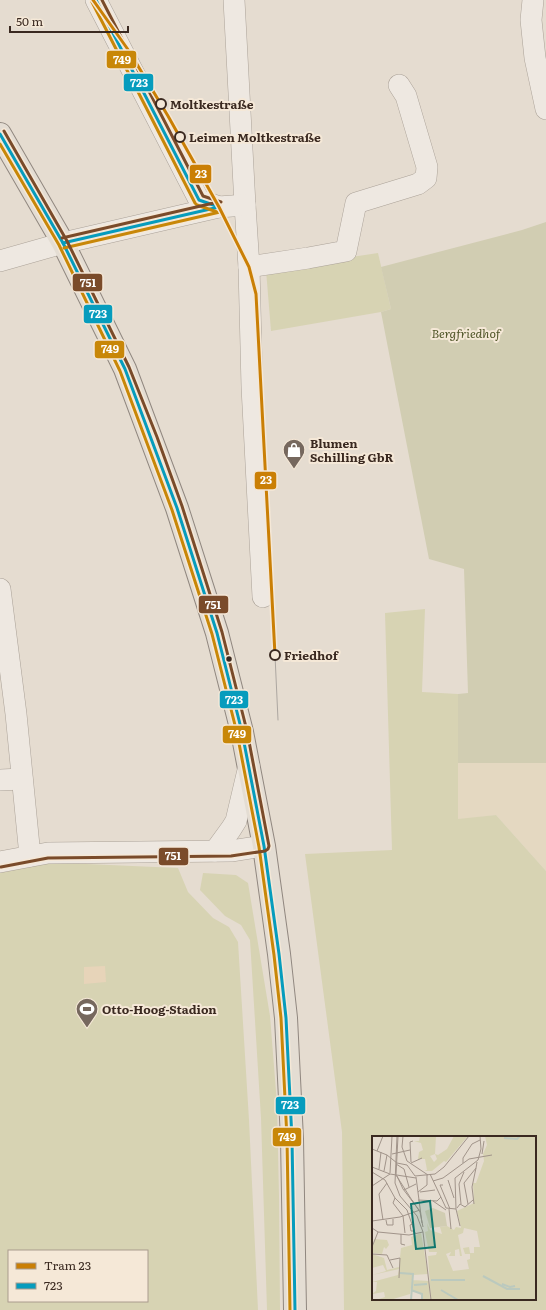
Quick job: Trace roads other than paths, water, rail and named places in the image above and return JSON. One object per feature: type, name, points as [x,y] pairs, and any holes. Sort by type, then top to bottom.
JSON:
[{"type":"main road","points":[[0,134],[63,243],[125,369],[177,508],[217,634],[242,732],[264,846],[286,1018],[292,1139],[295,1310]]},
{"type":"street","points":[[96,0],[199,200],[219,207]]},
{"type":"street","points":[[234,0],[249,267],[252,387],[263,597]]},
{"type":"street","points":[[533,0],[531,20],[535,52],[546,109]]},
{"type":"street","points":[[249,267],[346,251],[356,203],[418,184],[426,178],[427,167],[406,96],[399,85]]},
{"type":"street","points":[[0,261],[63,243],[219,207],[245,205]]},
{"type":"street","points":[[0,589],[16,714],[30,856]]},
{"type":"street","points":[[215,851],[236,821],[249,766]]},
{"type":"street","points":[[0,780],[22,779]]},
{"type":"street","points":[[0,862],[48,853],[231,851],[264,846]]},
{"type":"tram line","name":"23","points":[[93,0],[129,51],[168,116],[219,207],[249,267],[256,294],[275,655]]},
{"type":"tram line","points":[[275,655],[278,720]]},
{"type":"place","name":"Moltkestraße","points":[[161,104]]},
{"type":"place","name":"Leimen Moltkestraße","points":[[180,137]]},
{"type":"place","name":"Blumen Schilling GbR","points":[[294,470]]},
{"type":"place","name":"Friedhof","points":[[275,655]]},
{"type":"place","name":"Otto-Hoog-Stadion","points":[[87,1028]]},
{"type":"park label","name":"Bergfriedhof","points":[[466,333]]}]
